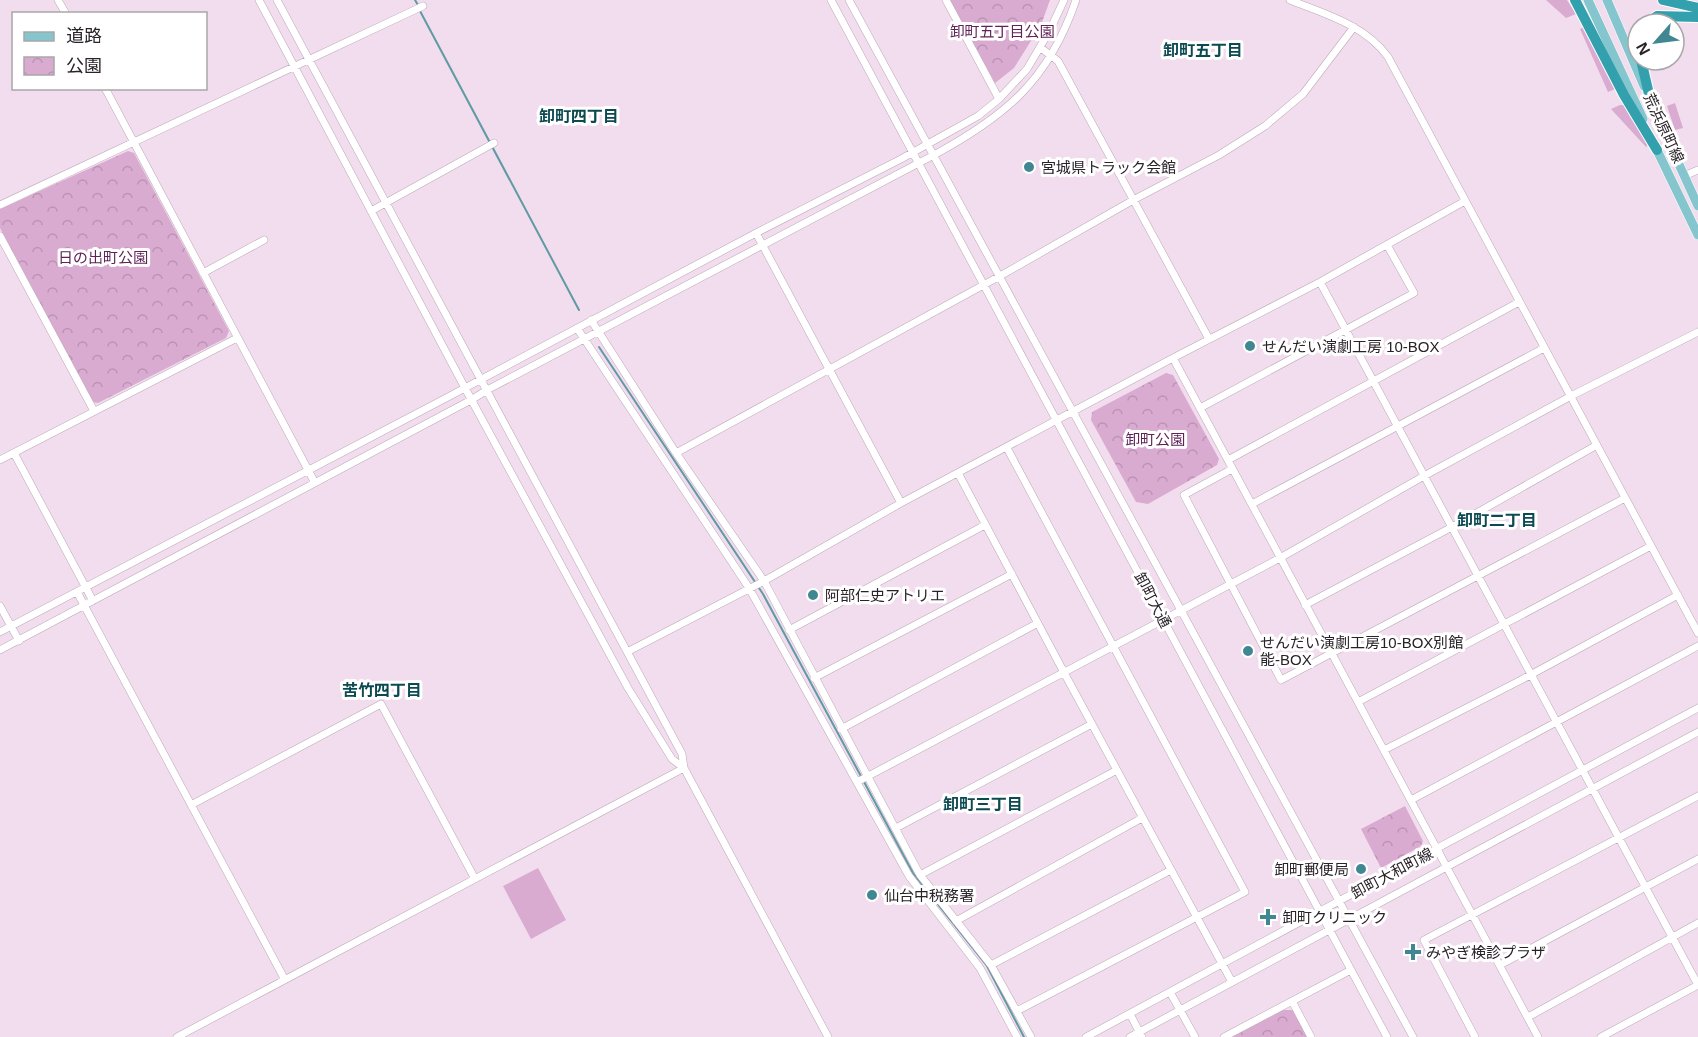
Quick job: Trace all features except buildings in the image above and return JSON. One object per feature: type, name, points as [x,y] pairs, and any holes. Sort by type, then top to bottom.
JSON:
[{"type":"highway","points":[[1575,0],[1624,95],[1657,150]]},
{"type":"highway","points":[[1663,0],[1698,8]]},
{"type":"highway","points":[[1644,72],[1652,107]]},
{"type":"main road","name":"荒浜原町線","points":[[1588,0],[1698,236]]},
{"type":"main road","name":"荒浜原町線","points":[[1607,0],[1652,107],[1698,206]]},
{"type":"street","points":[[259,0],[471,400],[628,688],[672,759],[684,768]]},
{"type":"street","points":[[277,0],[682,754],[684,768],[828,1037]]},
{"type":"street","name":"卸町大通","points":[[831,0],[1387,1037]]},
{"type":"street","points":[[849,0],[1413,1037]]},
{"type":"street","points":[[946,0],[999,99]]},
{"type":"street","points":[[8,646],[0,632],[978,116],[999,99],[1027,69],[1041,48],[1064,0]]},
{"type":"street","points":[[0,650],[985,126],[1036,77],[1052,55],[1076,0]]},
{"type":"street","points":[[1290,0],[1354,27],[1381,46],[1698,633]]},
{"type":"street","points":[[0,205],[419,8]]},
{"type":"street","points":[[676,453],[984,285],[1219,154],[1264,126],[1303,94],[1354,27]]},
{"type":"street","points":[[1041,48],[1058,61],[1209,339]]},
{"type":"street","points":[[106,90],[315,483]]},
{"type":"street","points":[[371,211],[490,145]]},
{"type":"street","points":[[1684,176],[1698,170]]},
{"type":"street","points":[[627,652],[750,588],[902,503],[1173,358],[1320,282],[1465,201]]},
{"type":"street","points":[[756,233],[902,503]]},
{"type":"street","points":[[0,236],[94,411]]},
{"type":"street","points":[[203,273],[264,240]]},
{"type":"street","points":[[1200,408],[1414,293],[1387,245]]},
{"type":"street","points":[[1320,282],[1698,985],[1600,1037]]},
{"type":"street","points":[[1228,460],[1519,302]]},
{"type":"street","points":[[591,320],[761,582],[920,875],[991,965],[1031,1037]]},
{"type":"street","points":[[577,327],[750,588],[909,876],[980,968],[1017,1037]]},
{"type":"street","points":[[857,782],[1182,611],[1571,396],[1698,332]]},
{"type":"street","points":[[0,460],[237,338]]},
{"type":"street","points":[[1251,504],[1544,348]]},
{"type":"street","points":[[1173,358],[1538,1037]]},
{"type":"street","points":[[1305,605],[1452,527],[1597,445]]},
{"type":"street","points":[[1006,448],[1245,892],[1017,1011]]},
{"type":"street","points":[[14,453],[93,601]]},
{"type":"street","points":[[1232,468],[1184,495],[1281,680],[1625,498]]},
{"type":"street","points":[[958,473],[1232,982]]},
{"type":"street","points":[[789,630],[986,525]]},
{"type":"street","points":[[1358,702],[1651,546]]},
{"type":"street","points":[[814,678],[1012,574]]},
{"type":"street","points":[[77,592],[285,980]]},
{"type":"street","points":[[1384,750],[1678,595]]},
{"type":"street","points":[[0,606],[19,640]]},
{"type":"street","points":[[842,729],[1038,623]]},
{"type":"street","points":[[1411,800],[1698,646]]},
{"type":"street","points":[[190,805],[381,704],[475,879]]},
{"type":"street","name":"卸町大和町線","points":[[1086,1037],[1698,708]]},
{"type":"street","points":[[896,828],[1092,724]]},
{"type":"street","name":"卸町大和町線","points":[[1130,1037],[1141,1034],[1179,1010],[1698,732]]},
{"type":"street","points":[[177,1037],[684,768]]},
{"type":"street","points":[[920,875],[1117,771]]},
{"type":"street","points":[[1475,1037],[1424,940],[1698,796]]},
{"type":"street","points":[[956,921],[1142,818]]},
{"type":"street","points":[[1500,965],[1698,859]]},
{"type":"street","points":[[991,965],[1171,870]]},
{"type":"street","points":[[1527,1017],[1698,923]]},
{"type":"street","points":[[1224,1037],[1351,970]]},
{"type":"street","points":[[1170,992],[1195,1037]]},
{"type":"street","points":[[1292,1001],[1311,1037]]},
{"type":"street","points":[[1130,1014],[1141,1034]]},
{"type":"green space","name":"卸町五丁目公園","points":[[950,0],[1050,0],[1041,25],[1014,68],[995,83]]},
{"type":"green space","points":[[1546,0],[1567,0],[1576,14],[1566,18]]},
{"type":"green space","points":[[1586,26],[1615,89],[1608,92],[1580,29]]},
{"type":"green space","points":[[1675,103],[1683,128],[1675,130],[1667,106]]},
{"type":"green space","points":[[1625,105],[1648,145],[1646,147],[1611,109]]},
{"type":"green space","name":"日の出町公園","points":[[128,151],[134,153],[229,331],[226,338],[98,403],[93,402],[0,228],[0,209]]},
{"type":"green space","name":"卸町公園","points":[[1166,373],[1173,375],[1219,459],[1217,465],[1148,504],[1136,502],[1091,420],[1092,412]]},
{"type":"green space","points":[[1405,806],[1423,841],[1421,846],[1381,868],[1361,829]]},
{"type":"green space","points":[[538,868],[566,920],[531,939],[503,886]]},
{"type":"green space","points":[[1283,1010],[1293,1010],[1307,1037],[1232,1037]]},
{"type":"waterway","points":[[415,0],[418,5]]},
{"type":"waterway","points":[[420,11],[579,310]]},
{"type":"waterway","points":[[599,347],[763,594],[913,873],[987,966],[1024,1037]]},
{"type":"place","name":"宮城県トラック会館","points":[[1029,167]]},
{"type":"place","name":"せんだい演劇工房 10-BOX","points":[[1250,346]]},
{"type":"place","name":"阿部仁史アトリエ","points":[[813,595]]},
{"type":"place","name":"せんだい演劇工房10-BOX別館 能-BOX","points":[[1248,651]]},
{"type":"place","name":"卸町郵便局","points":[[1361,869]]},
{"type":"place","name":"仙台中税務署","points":[[872,895]]},
{"type":"place","name":"卸町クリニック","points":[[1268,917]]},
{"type":"place","name":"みやぎ検診プラザ","points":[[1413,952]]},
{"type":"district","name":"卸町五丁目","points":[[1203,50]]},
{"type":"district","name":"卸町四丁目","points":[[579,116]]},
{"type":"district","name":"卸町二丁目","points":[[1497,520]]},
{"type":"district","name":"苦竹四丁目","points":[[382,690]]},
{"type":"district","name":"卸町三丁目","points":[[983,804]]}]
